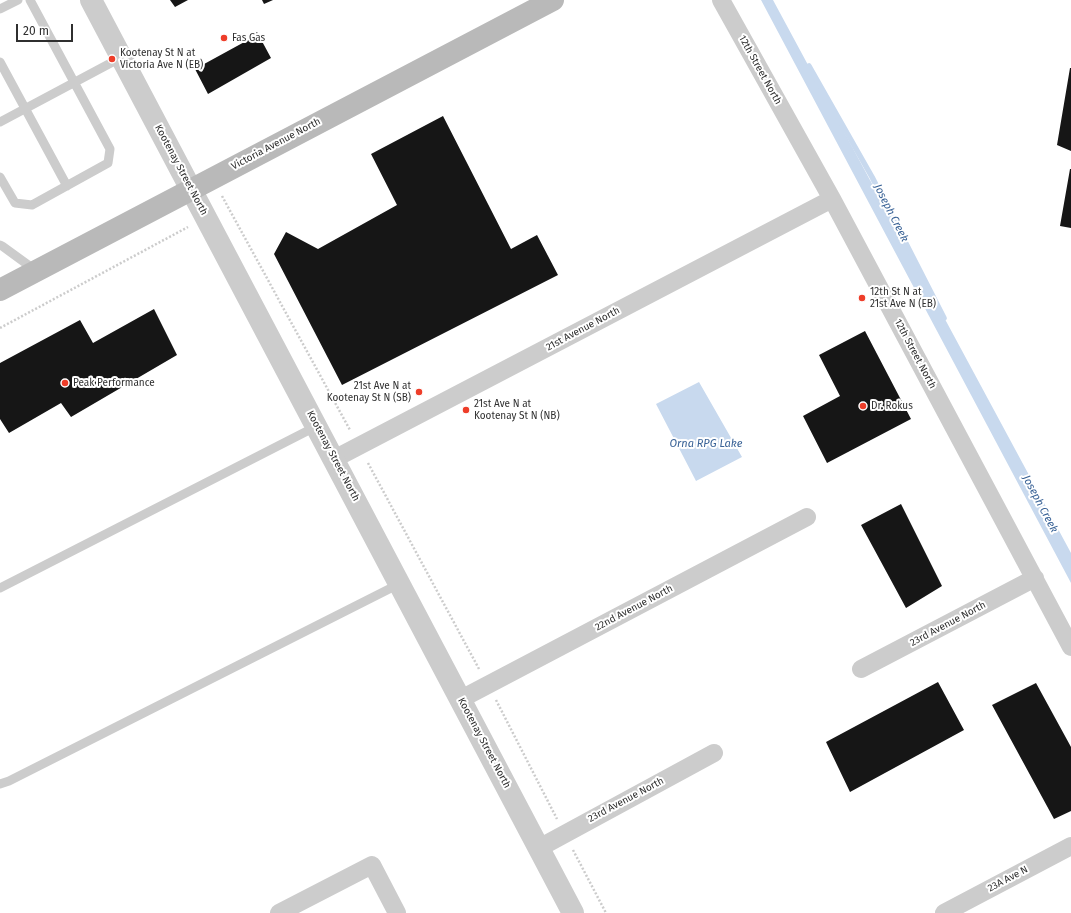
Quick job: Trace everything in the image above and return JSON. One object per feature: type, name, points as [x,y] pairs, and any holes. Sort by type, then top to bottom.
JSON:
[{"type":"main road","name":"Victoria Avenue North","points":[[0,290],[190,189],[553,0]]},
{"type":"street","name":"Kootenay Street North","points":[[91,0],[574,913]]},
{"type":"street","name":"12th Street North","points":[[721,0],[832,199],[1071,647]]},
{"type":"street","name":"21st Avenue North","points":[[334,459],[832,199]]},
{"type":"street","name":"22nd Avenue North","points":[[461,698],[807,518]]},
{"type":"street","name":"23rd Avenue North","points":[[861,669],[1035,578]]},
{"type":"street","name":"23rd Avenue North","points":[[539,848],[714,753]]},
{"type":"street","name":"23A Ave N","points":[[944,913],[1071,846]]},
{"type":"street","points":[[279,913],[372,865],[397,913]]},
{"type":"lane","points":[[0,9],[18,0]]},
{"type":"lane","points":[[0,177],[15,203],[32,205],[108,163],[110,149],[30,0]]},
{"type":"lane","points":[[0,122],[122,57]]},
{"type":"lane","points":[[0,62],[67,186]]},
{"type":"lane","points":[[0,245],[36,271]]},
{"type":"lane","points":[[0,588],[317,426]]},
{"type":"lane","points":[[0,784],[9,781],[400,583]]},
{"type":"path","points":[[212,178],[488,685],[606,913]]},
{"type":"path","points":[[0,328],[227,206]]},
{"type":"water","points":[[761,0],[773,0],[1071,553],[1071,583]]},
{"type":"water","name":"Orna RPG Lake","points":[[699,382],[742,457],[696,481],[656,404]]},
{"type":"building","points":[[170,0],[188,0],[175,7]]},
{"type":"building","points":[[262,0],[273,0],[264,4]]},
{"type":"building","points":[[257,32],[271,58],[208,94],[195,69],[248,40]]},
{"type":"building","points":[[1071,68],[1071,151],[1057,145]]},
{"type":"building","points":[[443,116],[511,249],[537,235],[558,275],[342,385],[274,254],[286,232],[318,249],[397,205],[371,154]]},
{"type":"building","points":[[1071,169],[1071,228],[1060,226]]},
{"type":"building","name":"Peak Performance","points":[[154,309],[177,355],[71,417],[61,403],[9,433],[0,419],[0,363],[80,320],[93,343]]},
{"type":"building","name":"Dr. Rokus","points":[[865,331],[911,419],[827,463],[803,416],[840,396],[819,355]]},
{"type":"building","points":[[901,504],[942,586],[906,608],[861,525]]},
{"type":"building","points":[[938,682],[964,730],[850,792],[826,742]]},
{"type":"building","points":[[1036,683],[1071,747],[1071,811],[1054,819],[992,705]]},
{"type":"waterway","name":"Joseph Creek","points":[[809,66],[872,177],[944,318]]},
{"type":"place","name":"Fas Gas","points":[[224,38]]},
{"type":"place","name":"Kootenay St N at Victoria Ave N (EB)","points":[[112,59]]},
{"type":"place","name":"12th St N at 21st Ave N (EB)","points":[[862,298]]},
{"type":"place","name":"Peak Performance","points":[[65,383]]},
{"type":"place","name":"21st Ave N at Kootenay St N (SB)","points":[[419,392]]},
{"type":"place","name":"Dr. Rokus","points":[[863,406]]},
{"type":"place","name":"21st Ave N at Kootenay St N (NB)","points":[[466,410]]}]
